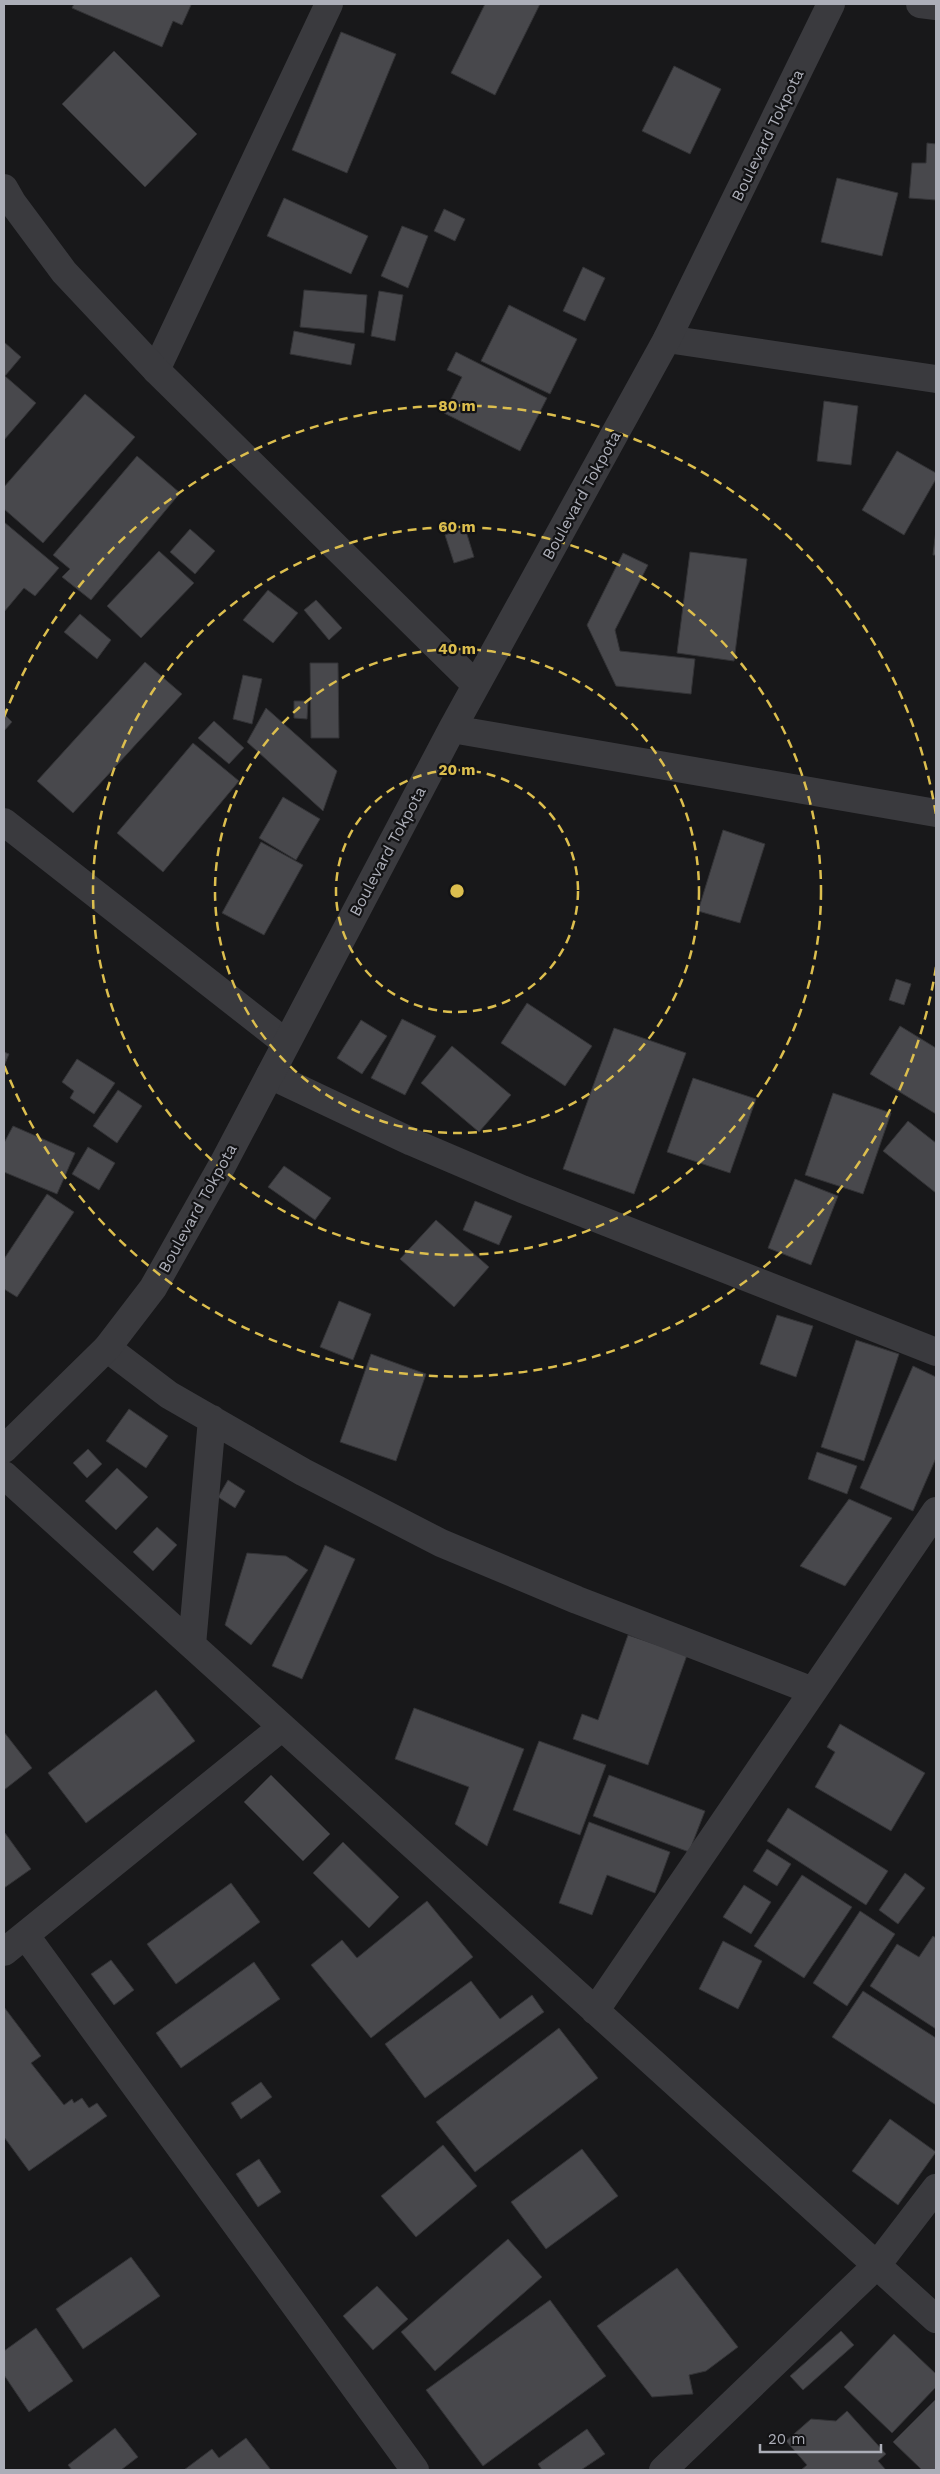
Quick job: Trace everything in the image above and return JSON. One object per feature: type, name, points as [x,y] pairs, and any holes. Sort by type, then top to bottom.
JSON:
[{"type":"street","points":[[156,370],[329,4]]},
{"type":"street","name":"Boulevard Tokpota","points":[[4,1449],[107,1348],[153,1288],[270,1075],[452,729],[667,340],[831,4]]},
{"type":"street","points":[[920,4],[936,6]]},
{"type":"street","points":[[4,188],[12,202],[64,272],[156,370],[476,685]]},
{"type":"street","points":[[667,340],[936,379]]},
{"type":"street","points":[[452,729],[936,813]]},
{"type":"street","points":[[4,822],[286,1043]]},
{"type":"street","points":[[270,1075],[412,1142],[522,1189],[936,1352]]},
{"type":"street","points":[[107,1348],[169,1395],[303,1472],[441,1544],[577,1600],[813,1691]]},
{"type":"street","points":[[192,1645],[212,1419]]},
{"type":"street","points":[[4,1475],[936,2319]]},
{"type":"street","points":[[595,2011],[936,1511]]},
{"type":"street","points":[[4,1952],[282,1727]]},
{"type":"street","points":[[26,1936],[415,2470]]},
{"type":"street","points":[[662,2470],[877,2265],[936,2188]]},
{"type":"building","points":[[74,4],[191,5],[182,25],[173,21],[162,47],[72,8]]},
{"type":"building","points":[[485,4],[540,4],[495,95],[451,73]]},
{"type":"building","points":[[341,32],[396,54],[347,173],[292,150]]},
{"type":"building","points":[[114,51],[197,134],[145,187],[62,104]]},
{"type":"building","points":[[674,66],[721,89],[690,154],[642,131]]},
{"type":"building","points":[[927,143],[936,144],[936,200],[909,198],[912,163],[926,163]]},
{"type":"building","points":[[837,178],[898,193],[882,256],[821,242]]},
{"type":"building","points":[[284,198],[368,236],[351,274],[267,236]]},
{"type":"building","points":[[444,209],[465,219],[455,241],[434,231]]},
{"type":"building","points":[[402,226],[428,236],[408,288],[381,276]]},
{"type":"building","points":[[583,267],[605,278],[585,321],[563,311]]},
{"type":"building","points":[[304,290],[367,295],[364,333],[300,327]]},
{"type":"building","points":[[379,291],[403,295],[395,341],[371,336]]},
{"type":"building","points":[[509,305],[577,339],[550,394],[481,361]]},
{"type":"building","points":[[294,331],[355,344],[351,365],[290,354]]},
{"type":"building","points":[[4,342],[21,357],[5,376],[36,403],[4,440]]},
{"type":"building","points":[[456,352],[547,398],[520,451],[444,413],[462,377],[447,370]]},
{"type":"building","points":[[85,394],[135,437],[43,543],[4,509],[4,487]]},
{"type":"building","points":[[824,401],[858,406],[851,465],[817,461]]},
{"type":"building","points":[[897,451],[936,473],[936,479],[904,535],[862,510]]},
{"type":"building","points":[[137,456],[180,493],[91,600],[62,577],[70,569],[53,555]]},
{"type":"building","points":[[4,522],[59,568],[35,596],[24,588],[4,612]]},
{"type":"building","points":[[465,528],[474,557],[454,563],[445,535]]},
{"type":"building","points":[[190,529],[215,551],[195,574],[170,552]]},
{"type":"building","points":[[936,530],[936,555],[933,555]]},
{"type":"building","points":[[159,551],[194,583],[141,638],[107,606]]},
{"type":"building","points":[[690,552],[747,559],[734,661],[677,653]]},
{"type":"building","points":[[623,553],[648,565],[615,630],[620,651],[695,659],[691,694],[616,686],[587,625]]},
{"type":"building","points":[[268,590],[298,613],[273,643],[243,620]]},
{"type":"building","points":[[316,600],[342,628],[329,640],[304,610]]},
{"type":"building","points":[[80,614],[111,640],[97,659],[64,632]]},
{"type":"building","points":[[145,662],[182,694],[73,813],[37,781]]},
{"type":"building","points":[[310,663],[338,663],[339,738],[311,738]]},
{"type":"building","points":[[243,675],[262,679],[252,724],[233,719]]},
{"type":"building","points":[[294,701],[308,701],[307,719],[294,718]]},
{"type":"building","points":[[266,708],[337,771],[323,811],[247,742]]},
{"type":"building","points":[[4,714],[12,722],[4,731]]},
{"type":"building","points":[[214,721],[244,748],[229,764],[198,738]]},
{"type":"building","points":[[193,743],[239,781],[163,872],[117,833]]},
{"type":"building","points":[[283,797],[320,819],[296,860],[259,838]]},
{"type":"building","points":[[723,830],[765,844],[740,923],[698,911]]},
{"type":"building","points":[[261,842],[303,865],[264,935],[222,913]]},
{"type":"building","points":[[896,979],[911,984],[904,1005],[889,1000]]},
{"type":"building","points":[[527,1003],[592,1046],[565,1086],[501,1043]]},
{"type":"building","points":[[402,1019],[436,1036],[405,1095],[371,1078]]},
{"type":"building","points":[[361,1020],[387,1036],[362,1074],[337,1058]]},
{"type":"building","points":[[900,1026],[936,1048],[936,1114],[870,1074]]},
{"type":"building","points":[[614,1028],[686,1053],[634,1194],[563,1169]]},
{"type":"building","points":[[452,1046],[511,1095],[479,1132],[421,1083]]},
{"type":"building","points":[[4,1052],[9,1054],[4,1066]]},
{"type":"building","points":[[77,1059],[115,1083],[94,1114],[70,1098],[74,1091],[62,1082]]},
{"type":"building","points":[[693,1078],[756,1099],[730,1173],[667,1152]]},
{"type":"building","points":[[118,1090],[142,1106],[117,1143],[93,1126]]},
{"type":"building","points":[[833,1093],[891,1113],[863,1194],[805,1175]]},
{"type":"building","points":[[908,1121],[936,1143],[936,1193],[883,1151]]},
{"type":"building","points":[[13,1126],[75,1153],[57,1194],[4,1172],[4,1143]]},
{"type":"building","points":[[88,1147],[115,1163],[99,1190],[72,1174]]},
{"type":"building","points":[[284,1166],[331,1198],[315,1220],[268,1187]]},
{"type":"building","points":[[795,1179],[838,1196],[811,1265],[768,1248]]},
{"type":"building","points":[[47,1194],[74,1212],[17,1297],[4,1289],[4,1259]]},
{"type":"building","points":[[475,1201],[512,1216],[499,1245],[463,1230]]},
{"type":"building","points":[[436,1220],[489,1267],[454,1307],[400,1259]]},
{"type":"building","points":[[339,1301],[371,1314],[353,1360],[320,1347]]},
{"type":"building","points":[[777,1315],[813,1326],[796,1377],[760,1364]]},
{"type":"building","points":[[856,1340],[899,1354],[864,1461],[821,1447]]},
{"type":"building","points":[[371,1354],[426,1374],[396,1461],[340,1442]]},
{"type":"building","points":[[913,1366],[936,1377],[936,1458],[913,1511],[860,1488]]},
{"type":"building","points":[[129,1409],[168,1436],[146,1468],[106,1441]]},
{"type":"building","points":[[88,1449],[102,1464],[87,1478],[73,1463]]},
{"type":"building","points":[[817,1452],[857,1466],[847,1494],[808,1479]]},
{"type":"building","points":[[117,1468],[148,1497],[116,1530],[85,1501]]},
{"type":"building","points":[[228,1480],[245,1491],[235,1508],[218,1497]]},
{"type":"building","points":[[849,1499],[892,1518],[845,1586],[800,1566]]},
{"type":"building","points":[[157,1527],[177,1545],[153,1571],[133,1552]]},
{"type":"building","points":[[325,1545],[355,1559],[302,1679],[272,1666]]},
{"type":"building","points":[[247,1553],[286,1556],[308,1570],[251,1645],[225,1625]]},
{"type":"building","points":[[628,1635],[687,1655],[648,1765],[573,1739],[582,1714],[598,1720]]},
{"type":"building","points":[[156,1690],[195,1741],[86,1823],[48,1773]]},
{"type":"building","points":[[414,1708],[524,1749],[487,1846],[455,1824],[469,1787],[395,1759]]},
{"type":"building","points":[[840,1724],[925,1773],[891,1831],[815,1787],[835,1752],[827,1747]]},
{"type":"building","points":[[4,1732],[32,1768],[4,1790]]},
{"type":"building","points":[[539,1741],[606,1765],[580,1835],[513,1810]]},
{"type":"building","points":[[271,1775],[330,1834],[303,1861],[244,1802]]},
{"type":"building","points":[[609,1775],[705,1811],[689,1852],[593,1816]]},
{"type":"building","points":[[788,1808],[888,1871],[866,1905],[767,1841]]},
{"type":"building","points":[[589,1822],[670,1852],[655,1893],[607,1875],[592,1915],[559,1903]]},
{"type":"building","points":[[4,1834],[31,1869],[4,1888]]},
{"type":"building","points":[[343,1842],[399,1897],[369,1928],[313,1873]]},
{"type":"building","points":[[767,1849],[791,1864],[777,1886],[753,1871]]},
{"type":"building","points":[[905,1873],[925,1888],[898,1924],[879,1910]]},
{"type":"building","points":[[802,1875],[852,1907],[804,1978],[754,1946]]},
{"type":"building","points":[[231,1883],[260,1922],[176,1984],[147,1944]]},
{"type":"building","points":[[744,1885],[771,1902],[751,1934],[723,1917]]},
{"type":"building","points":[[427,1901],[473,1957],[371,2038],[311,1965],[342,1940],[357,1958]]},
{"type":"building","points":[[860,1911],[895,1934],[847,2006],[813,1983]]},
{"type":"building","points":[[933,1936],[936,1938],[936,2029],[870,1986],[897,1944],[919,1957]]},
{"type":"building","points":[[723,1941],[762,1961],[738,2009],[699,1989]]},
{"type":"building","points":[[111,1960],[134,1990],[114,2005],[91,1974]]},
{"type":"building","points":[[254,1962],[280,1999],[181,2068],[156,2033]]},
{"type":"building","points":[[471,1981],[500,2019],[532,1995],[544,2012],[425,2098],[385,2044]]},
{"type":"building","points":[[863,1991],[936,2038],[936,2105],[832,2037]]},
{"type":"building","points":[[4,2007],[41,2056],[31,2063],[64,2105],[72,2099],[74,2103],[82,2098],[89,2108],[97,2103],[107,2116],[29,2171],[4,2137]]},
{"type":"building","points":[[559,2028],[598,2078],[475,2172],[436,2122]]},
{"type":"building","points":[[261,2082],[272,2097],[241,2119],[231,2103]]},
{"type":"building","points":[[890,2119],[936,2152],[898,2205],[852,2171]]},
{"type":"building","points":[[443,2145],[477,2186],[416,2237],[381,2196]]},
{"type":"building","points":[[582,2149],[618,2196],[546,2249],[511,2202]]},
{"type":"building","points":[[259,2159],[281,2192],[258,2207],[236,2174]]},
{"type":"building","points":[[508,2239],[542,2277],[435,2371],[401,2332]]},
{"type":"building","points":[[131,2257],[160,2296],[83,2349],[56,2309]]},
{"type":"building","points":[[677,2268],[738,2347],[706,2371],[689,2375],[693,2394],[652,2397],[597,2326]]},
{"type":"building","points":[[377,2286],[408,2319],[373,2350],[343,2316]]},
{"type":"building","points":[[550,2300],[606,2376],[483,2466],[426,2390]]},
{"type":"building","points":[[36,2328],[73,2381],[29,2412],[4,2375],[4,2351]]},
{"type":"building","points":[[841,2331],[854,2345],[803,2390],[790,2376]]},
{"type":"building","points":[[894,2334],[936,2374],[936,2387],[892,2433],[844,2387]]},
{"type":"building","points":[[936,2399],[936,2470],[922,2470],[893,2442]]},
{"type":"building","points":[[847,2411],[886,2454],[878,2461],[886,2470],[801,2470],[807,2465],[786,2441],[811,2419],[836,2421]]},
{"type":"building","points":[[115,2428],[138,2457],[121,2470],[72,2470],[68,2465]]},
{"type":"building","points":[[587,2429],[605,2454],[581,2470],[542,2470],[538,2464]]},
{"type":"building","points":[[246,2438],[271,2470],[184,2470],[212,2449],[219,2458]]}]
